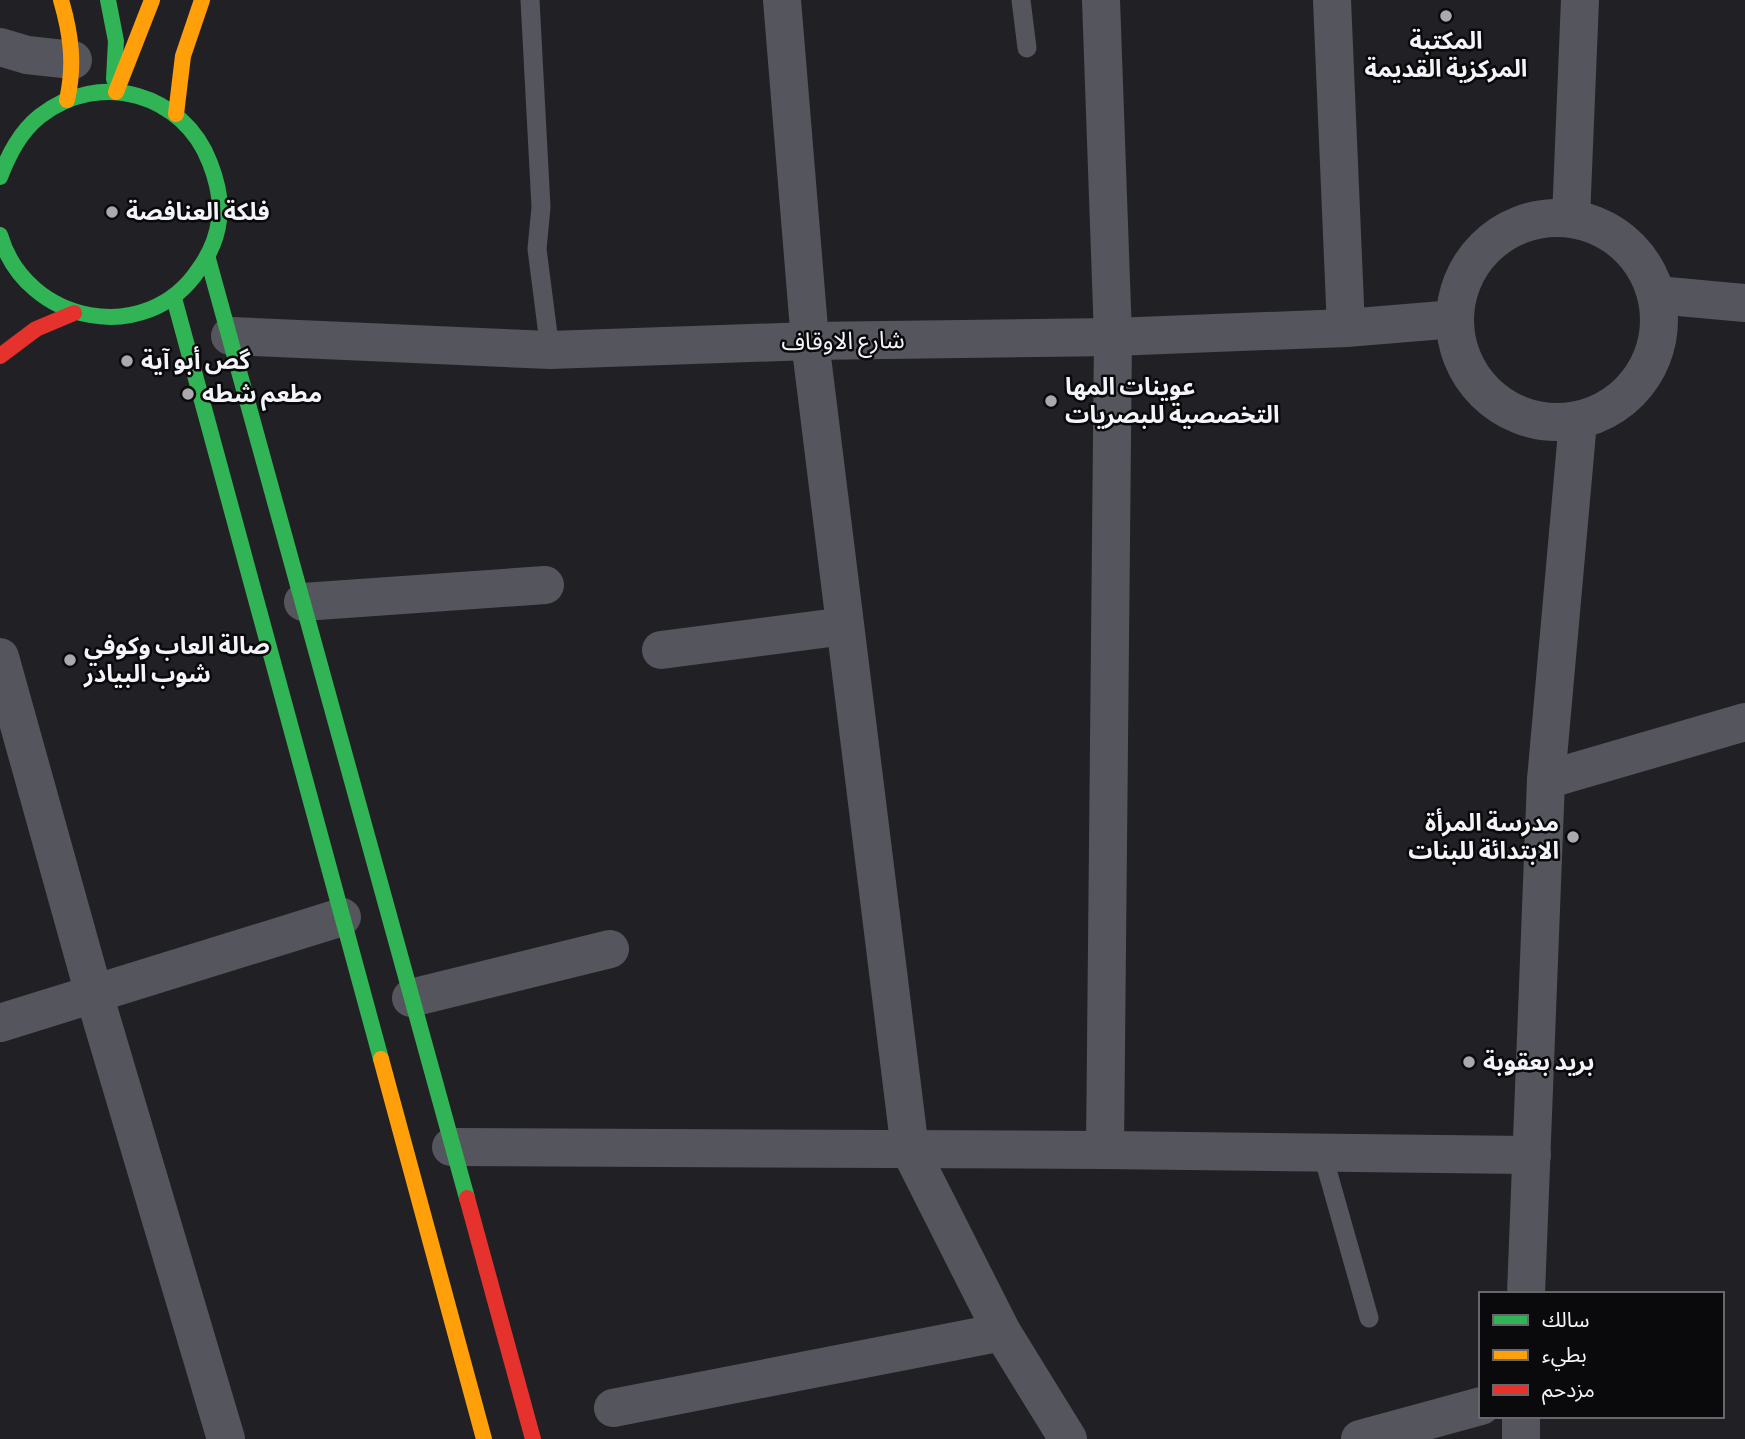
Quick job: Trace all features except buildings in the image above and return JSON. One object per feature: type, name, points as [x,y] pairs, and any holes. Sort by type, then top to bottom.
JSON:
[{"type":"street","points":[[61,0],[71,34],[73,60],[67,100]]},
{"type":"street","points":[[108,0],[116,41],[115,91]]},
{"type":"street","points":[[115,91],[152,0]]},
{"type":"street","points":[[176,114],[181,55],[202,0]]},
{"type":"street","points":[[782,0],[810,341],[910,1150],[1002,1332],[1068,1439]]},
{"type":"street","points":[[1101,0],[1113,337],[1105,1150]]},
{"type":"street","points":[[1332,0],[1346,328]]},
{"type":"street","points":[[1571,218],[1580,0]]},
{"type":"street","points":[[0,47],[27,55],[73,60]]},
{"type":"street","points":[[0,177],[5,159],[20,134],[41,114],[67,100],[89,93],[115,91],[158,102],[176,114],[199,136],[215,165],[221,197],[220,229],[208,259],[193,281],[174,298],[142,313],[108,319],[74,313],[43,298],[18,274],[1,243]]},
{"type":"street","points":[[1571,218],[1591,222],[1621,238],[1643,264],[1657,295],[1660,328],[1652,360],[1634,388],[1608,409],[1578,421],[1547,422],[1518,415],[1492,399],[1472,376],[1459,349],[1455,319],[1460,287],[1475,259],[1497,236],[1525,221],[1571,218]]},
{"type":"street","points":[[208,259],[533,1439]]},
{"type":"street","points":[[1657,295],[1745,303]]},
{"type":"street","points":[[174,298],[484,1439]]},
{"type":"street","points":[[0,356],[36,329],[74,313]]},
{"type":"street","name":"شارع الاوقاف","points":[[230,336],[550,350],[810,341],[1113,337],[1346,328],[1455,319]]},
{"type":"street","points":[[1526,1292],[1546,780],[1578,421]]},
{"type":"street","points":[[303,602],[545,585]]},
{"type":"street","points":[[661,650],[845,626]]},
{"type":"street","points":[[0,657],[94,994],[226,1439]]},
{"type":"street","points":[[1546,780],[1745,722]]},
{"type":"street","points":[[0,1023],[342,917]]},
{"type":"street","points":[[411,998],[610,949]]},
{"type":"street","points":[[451,1147],[1532,1155]]},
{"type":"street","points":[[613,1408],[1002,1332]]},
{"type":"street","points":[[1360,1439],[1479,1407]]},
{"type":"street","points":[[1521,1418],[1521,1439]]},
{"type":"lane","points":[[530,0],[541,207],[537,249],[550,350]]},
{"type":"lane","points":[[1021,0],[1027,48]]},
{"type":"lane","points":[[1322,1152],[1368,1318]]},
{"type":"traffic: fast","points":[[108,0],[116,41],[114,79]]},
{"type":"traffic: fast","points":[[0,177],[16,144],[40,116],[63,102],[88,94],[113,92],[138,96],[161,105],[181,120],[198,139],[210,163],[220,206],[218,227],[209,252],[199,269],[177,294],[150,310],[120,316],[90,315],[61,306],[35,289],[14,265],[0,235]]},
{"type":"traffic: fast","points":[[208,259],[467,1198]]},
{"type":"traffic: fast","points":[[174,298],[381,1059]]},
{"type":"traffic: slow","points":[[61,0],[71,50],[67,100]]},
{"type":"traffic: slow","points":[[116,92],[152,0]]},
{"type":"traffic: slow","points":[[176,114],[183,56],[202,0]]},
{"type":"traffic: slow","points":[[381,1059],[484,1439]]},
{"type":"traffic: jam","points":[[0,356],[36,329],[74,313]]},
{"type":"traffic: jam","points":[[467,1198],[533,1439]]},
{"type":"place","name":"المكتبة المركزية القديمة","points":[[1446,16]]},
{"type":"place","name":"فلكة العنافصة","points":[[112,212]]},
{"type":"place","name":"گص أبو آية","points":[[127,361]]},
{"type":"place","name":"مطعم شطه","points":[[188,394]]},
{"type":"place","name":"عوينات المها التخصصية للبصريات","points":[[1051,401]]},
{"type":"place","name":"صالة العاب وكوفي شوب البيادر","points":[[70,660]]},
{"type":"place","name":"مدرسة المرأة الابتدائة للبنات","points":[[1573,837]]},
{"type":"place","name":"بريد بعقوبة","points":[[1469,1062]]}]
